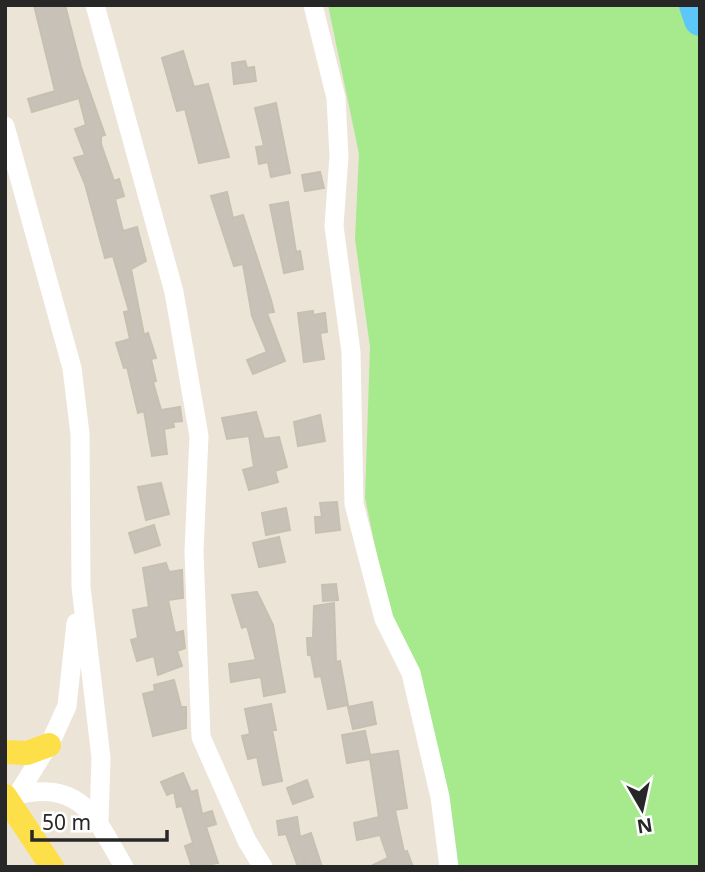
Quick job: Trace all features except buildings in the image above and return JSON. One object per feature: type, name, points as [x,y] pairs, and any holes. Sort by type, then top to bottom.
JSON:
[{"type":"main road","points":[[5,752],[27,753],[48,745]]},
{"type":"main road","points":[[9,797],[52,867]]},
{"type":"street","points":[[95,5],[174,292],[199,436],[194,552],[201,737],[246,838],[262,867]]},
{"type":"street","points":[[313,5],[336,98],[338,156],[334,226],[351,352],[354,504],[384,620],[411,673],[440,797],[449,867]]},
{"type":"street","points":[[5,126],[72,368],[80,434],[80,587],[67,706],[48,745],[9,797]]},
{"type":"street","points":[[80,587],[101,758],[99,822]]},
{"type":"street","points":[[9,797],[31,791],[66,793],[99,822],[124,867]]},
{"type":"green space","points":[[328,5],[700,5],[700,867],[449,867],[390,618],[365,498],[370,347],[355,239],[359,154]]},
{"type":"waterway","points":[[695,5],[700,20]]}]
